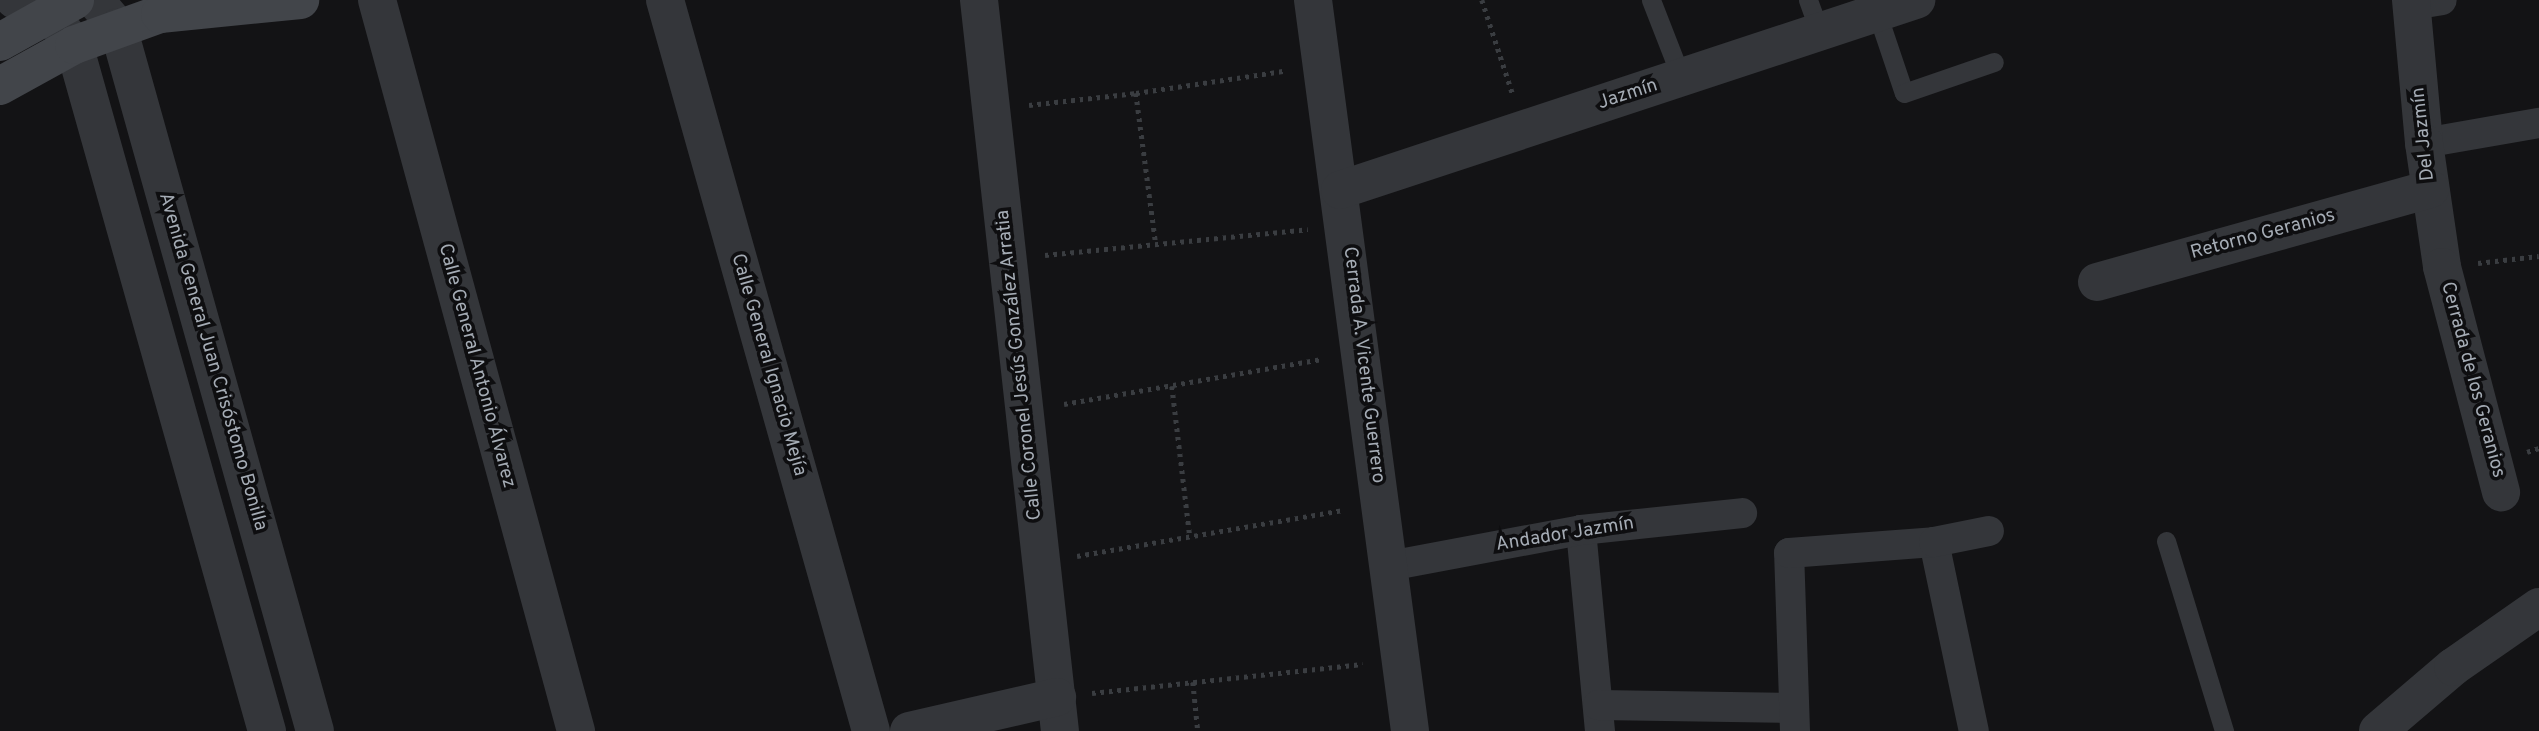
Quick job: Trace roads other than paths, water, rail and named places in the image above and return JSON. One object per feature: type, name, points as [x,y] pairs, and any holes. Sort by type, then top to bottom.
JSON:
[{"type":"main road","points":[[0,86],[74,45],[107,14],[160,14],[300,0]]},
{"type":"main road","points":[[0,41],[63,7]]},
{"type":"street","points":[[15,0],[63,7],[267,731]]},
{"type":"street","name":"Calle General Antonio Álvarez","points":[[377,0],[576,731]]},
{"type":"street","name":"Calle General Ignacio Mejía","points":[[665,0],[871,731]]},
{"type":"street","name":"Calle Coronel Jesús González Arratia","points":[[979,0],[1059,714]]},
{"type":"street","name":"Cerrada A. Vicente Guerrero","points":[[1313,0],[1410,731]]},
{"type":"street","name":"Jazmín","points":[[1342,208],[1524,129],[1681,77],[1813,15],[1877,13],[1916,0]]},
{"type":"street","name":"Del Jazmín","points":[[2422,2],[2424,143],[2442,267]]},
{"type":"street","name":"Avenida General Juan Crisóstomo Bonilla","points":[[107,14],[315,731]]},
{"type":"street","points":[[2424,143],[2539,123]]},
{"type":"street","name":"Retorno Geranios","points":[[2097,282],[2430,189]]},
{"type":"street","name":"Cerrada de los Geranios","points":[[2442,267],[2501,492]]},
{"type":"street","name":"Andador Jazmín","points":[[1389,566],[1581,530],[1742,513]]},
{"type":"street","points":[[1581,530],[1599,718],[1794,719],[1789,553],[1934,541],[1989,531]]},
{"type":"street","points":[[1934,541],[1975,731]]},
{"type":"street","points":[[2378,731],[2453,667],[2539,607]]},
{"type":"street","points":[[909,731],[1059,714]]},
{"type":"lane","points":[[1651,0],[1681,77]]},
{"type":"lane","points":[[1877,13],[1904,93],[1994,62]]},
{"type":"lane","points":[[2166,541],[2224,731]]}]
